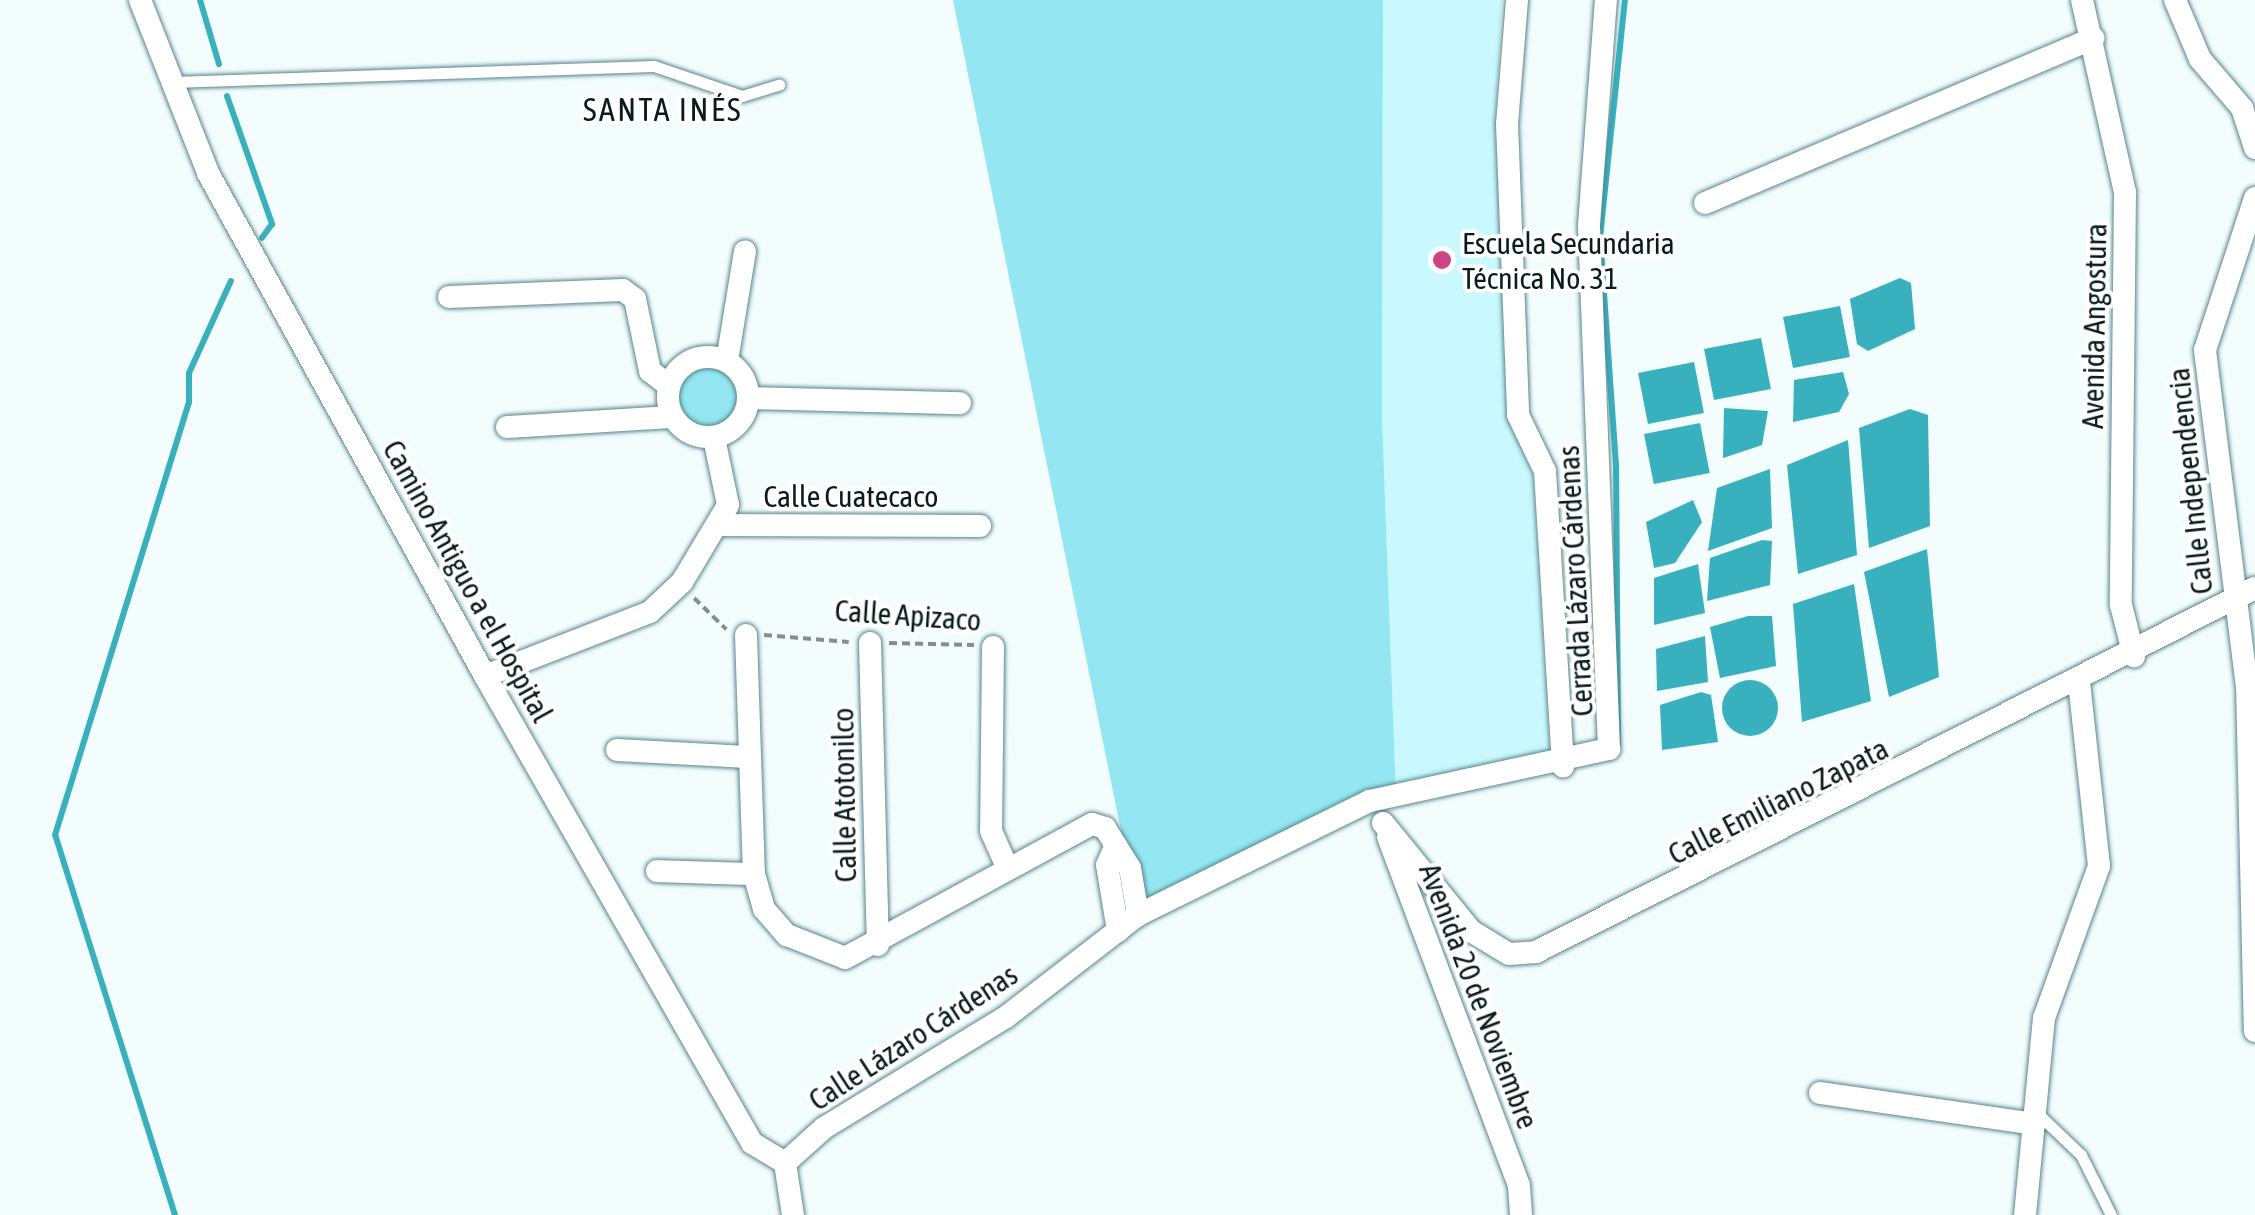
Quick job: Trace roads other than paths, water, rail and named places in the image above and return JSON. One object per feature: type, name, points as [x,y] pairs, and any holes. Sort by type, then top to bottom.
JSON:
[{"type":"street","name":"Camino Antiguo a el Hospital","points":[[140,0],[208,173],[486,676],[752,1143],[785,1163]]},
{"type":"street","points":[[1517,0],[1507,124],[1518,415],[1545,470],[1563,766]]},
{"type":"street","name":"Cerrada Lázaro Cárdenas","points":[[1118,931],[1138,915],[1370,801],[1563,766],[1600,756],[1612,738],[1589,225],[1606,0]]},
{"type":"street","name":"Avenida Angostura","points":[[2082,0],[2094,38],[2125,192],[2121,605],[2134,656]]},
{"type":"street","points":[[2175,0],[2200,59],[2242,108],[2255,148]]},
{"type":"street","points":[[1705,203],[2094,38]]},
{"type":"street","name":"Calle Independencia","points":[[2255,198],[2205,350],[2233,603],[2247,685],[2255,1031]]},
{"type":"street","points":[[745,252],[727,361],[749,398]]},
{"type":"street","points":[[449,297],[622,290],[635,298],[650,372],[669,386]]},
{"type":"street","points":[[727,361],[692,360],[669,386],[672,417],[690,434],[714,438],[739,424],[749,398]]},
{"type":"street","points":[[749,398],[960,403]]},
{"type":"street","points":[[508,427],[672,417]]},
{"type":"street","points":[[486,676],[650,612],[682,582],[722,525],[728,505],[714,438]]},
{"type":"street","name":"Calle Cuatecaco","points":[[722,525],[980,526]]},
{"type":"street","name":"Calle Emiliano Zapata","points":[[1383,823],[1471,931],[1509,954],[1536,952],[2134,656],[2255,588]]},
{"type":"street","points":[[746,635],[747,757],[754,874],[764,909],[787,936],[845,958],[878,945],[1007,868],[1092,824],[1116,845],[1138,915]]},
{"type":"street","name":"Calle Atotonilco","points":[[870,644],[878,945]]},
{"type":"street","name":"Calle Apizaco","points":[[993,648],[990,830],[1007,868]]},
{"type":"street","points":[[2025,1215],[2044,1018],[2096,888],[2079,681]]},
{"type":"street","points":[[617,750],[747,757]]},
{"type":"street","name":"Avenida 20 de Noviembre","points":[[1370,801],[1383,823],[1519,1186],[1521,1215]]},
{"type":"street","points":[[1116,845],[1107,865],[1118,931]]},
{"type":"street","points":[[657,871],[754,874]]},
{"type":"street","name":"Calle Lázaro Cárdenas","points":[[785,1163],[1118,931]]},
{"type":"street","points":[[1820,1094],[2035,1118]]},
{"type":"street","points":[[785,1163],[794,1215]]},
{"type":"lane","points":[[172,82],[654,66],[742,96],[779,86]]},
{"type":"lane","points":[[2035,1118],[2081,1155],[2111,1215]]},
{"type":"waterway","points":[[200,0],[219,64]]},
{"type":"waterway","points":[[1618,743],[1616,465],[1600,237],[1625,0]]},
{"type":"waterway","points":[[227,96],[272,224],[262,238]]},
{"type":"waterway","points":[[175,1215],[55,835],[189,402],[189,373],[231,281]]},
{"type":"place","name":"Escuela Secundaria Técnica No. 31","points":[[1442,260]]},
{"type":"district","name":"SANTA INÉS","points":[[663,110]]}]
